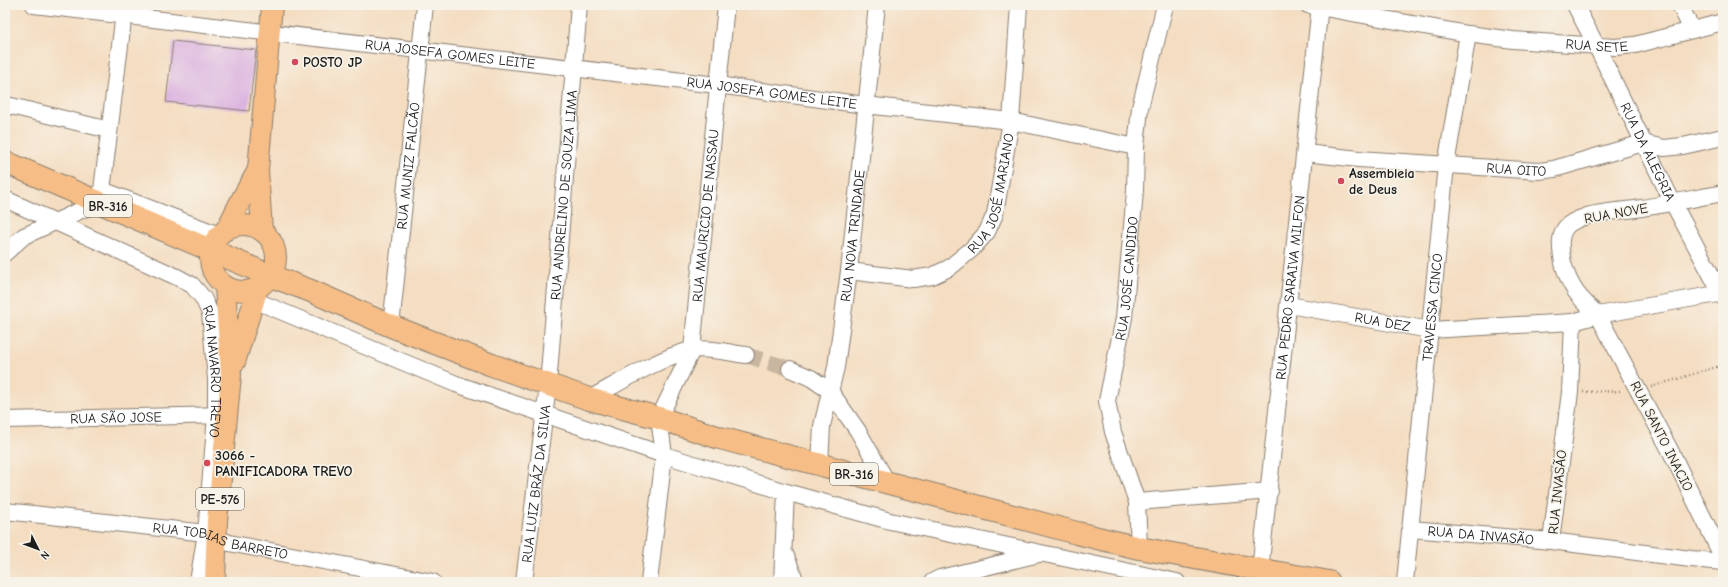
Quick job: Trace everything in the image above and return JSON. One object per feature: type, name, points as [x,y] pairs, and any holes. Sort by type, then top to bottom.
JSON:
[{"type":"highway","name":"BR-316","points":[[5,162],[219,238],[261,288],[311,291],[391,326],[589,399],[659,418],[720,438],[1076,533],[1139,548],[1260,571],[1329,582]]},
{"type":"main road","points":[[262,231],[258,170],[272,5]]},
{"type":"main road","points":[[219,238],[235,226],[244,225],[254,227],[269,237],[276,252],[275,268],[261,288],[247,291],[236,290],[225,286],[217,279],[212,269],[210,259],[219,238],[258,170]]},
{"type":"main road","name":"PE-576","points":[[225,286],[231,375]]},
{"type":"main road","name":"PE-576","points":[[211,582],[211,535],[222,416],[231,375],[261,288]]},
{"type":"street","name":"RUA JOSEFA GOMES LEITE","points":[[34,5],[125,10],[270,33],[717,85],[865,106],[1012,121],[1136,147]]},
{"type":"street","name":"RUA MUNIZ FALCÃO","points":[[391,326],[425,5]]},
{"type":"street","name":"RUA ANDRELINO DE SOUZA LIMA","points":[[548,385],[579,5]]},
{"type":"street","name":"RUA MAURICIO DE NASSAU","points":[[659,418],[692,350],[726,5]]},
{"type":"street","name":"RUA NOVA TRINDADE","points":[[820,464],[822,426],[836,367],[849,271],[865,106],[877,5]]},
{"type":"street","name":"RUA JOSÉ MARIANO","points":[[849,271],[913,279],[932,276],[949,268],[972,249],[987,232],[995,214],[1012,121],[1019,5]]},
{"type":"street","name":"RUA JOSÉ CANDIDO","points":[[1139,548],[1137,502],[1113,432],[1107,401],[1124,318],[1135,191],[1136,147],[1140,108],[1165,5]]},
{"type":"street","name":"RUA SETE","points":[[1316,5],[1468,34],[1513,40],[1615,47],[1635,45],[1723,22]]},
{"type":"street","name":"RUA PEDRO SARAIVA MILFON","points":[[1260,571],[1270,491],[1305,153],[1316,5]]},
{"type":"street","name":"RUA DA ALEGRIA","points":[[1575,5],[1673,203],[1722,294]]},
{"type":"street","points":[[1680,5],[1692,30]]},
{"type":"street","points":[[5,253],[24,236],[56,222],[100,196],[125,10]]},
{"type":"street","name":"TRAVESSA CINCO","points":[[1406,582],[1446,165],[1468,34]]},
{"type":"street","points":[[7,105],[109,130]]},
{"type":"street","name":"RUA OITO","points":[[1305,153],[1446,165],[1547,170],[1643,143],[1664,148],[1683,146],[1723,137]]},
{"type":"street","name":"RUA NOVE","points":[[1598,315],[1580,300],[1566,274],[1560,245],[1562,235],[1566,227],[1587,216],[1673,203],[1723,193]]},
{"type":"street","points":[[5,199],[56,222]]},
{"type":"street","name":"RUA NAVARRO TREVO","points":[[56,222],[163,269],[192,285],[203,298],[210,313],[216,379],[222,416]]},
{"type":"street","points":[[261,288],[456,384],[664,455],[786,492],[890,521],[1177,582]]},
{"type":"street","points":[[1573,322],[1598,315],[1722,294]]},
{"type":"street","name":"RUA DEZ","points":[[1289,305],[1430,330],[1573,322]]},
{"type":"street","name":"RUA SANTO INACIO","points":[[1598,315],[1671,452],[1723,558]]},
{"type":"street","name":"RUA INVASÃO","points":[[1573,322],[1570,392],[1551,541],[1723,562]]},
{"type":"street","points":[[589,399],[653,365],[692,350],[719,351],[746,356]]},
{"type":"street","points":[[790,369],[811,378],[830,391],[858,431],[887,482]]},
{"type":"street","name":"RUA LUIZ BRÁZ DA SILVA","points":[[524,582],[548,385]]},
{"type":"street","name":"RUA SÃO JOSE","points":[[5,420],[222,416]]},
{"type":"street","points":[[649,582],[664,455],[659,418]]},
{"type":"street","points":[[1137,502],[1270,491]]},
{"type":"street","points":[[782,582],[786,492]]},
{"type":"street","name":"RUA TOBIAS BARRETO","points":[[5,511],[211,535],[229,543],[383,577],[434,582]]},
{"type":"street","name":"RUA DA INVASÃO","points":[[1411,529],[1551,541]]},
{"type":"street","points":[[784,550],[796,582]]},
{"type":"street","points":[[932,582],[940,578],[1043,553]]},
{"type":"building","points":[[173,41],[256,50],[249,111],[166,102]]},
{"type":"tunnel","points":[[746,355],[790,369]]},
{"type":"place","name":"POSTO JP","points":[[295,62]]},
{"type":"place","name":"Assembleia de Deus","points":[[1341,181]]},
{"type":"place","name":"3066 - PANIFICADORA TREVO","points":[[207,463]]}]
